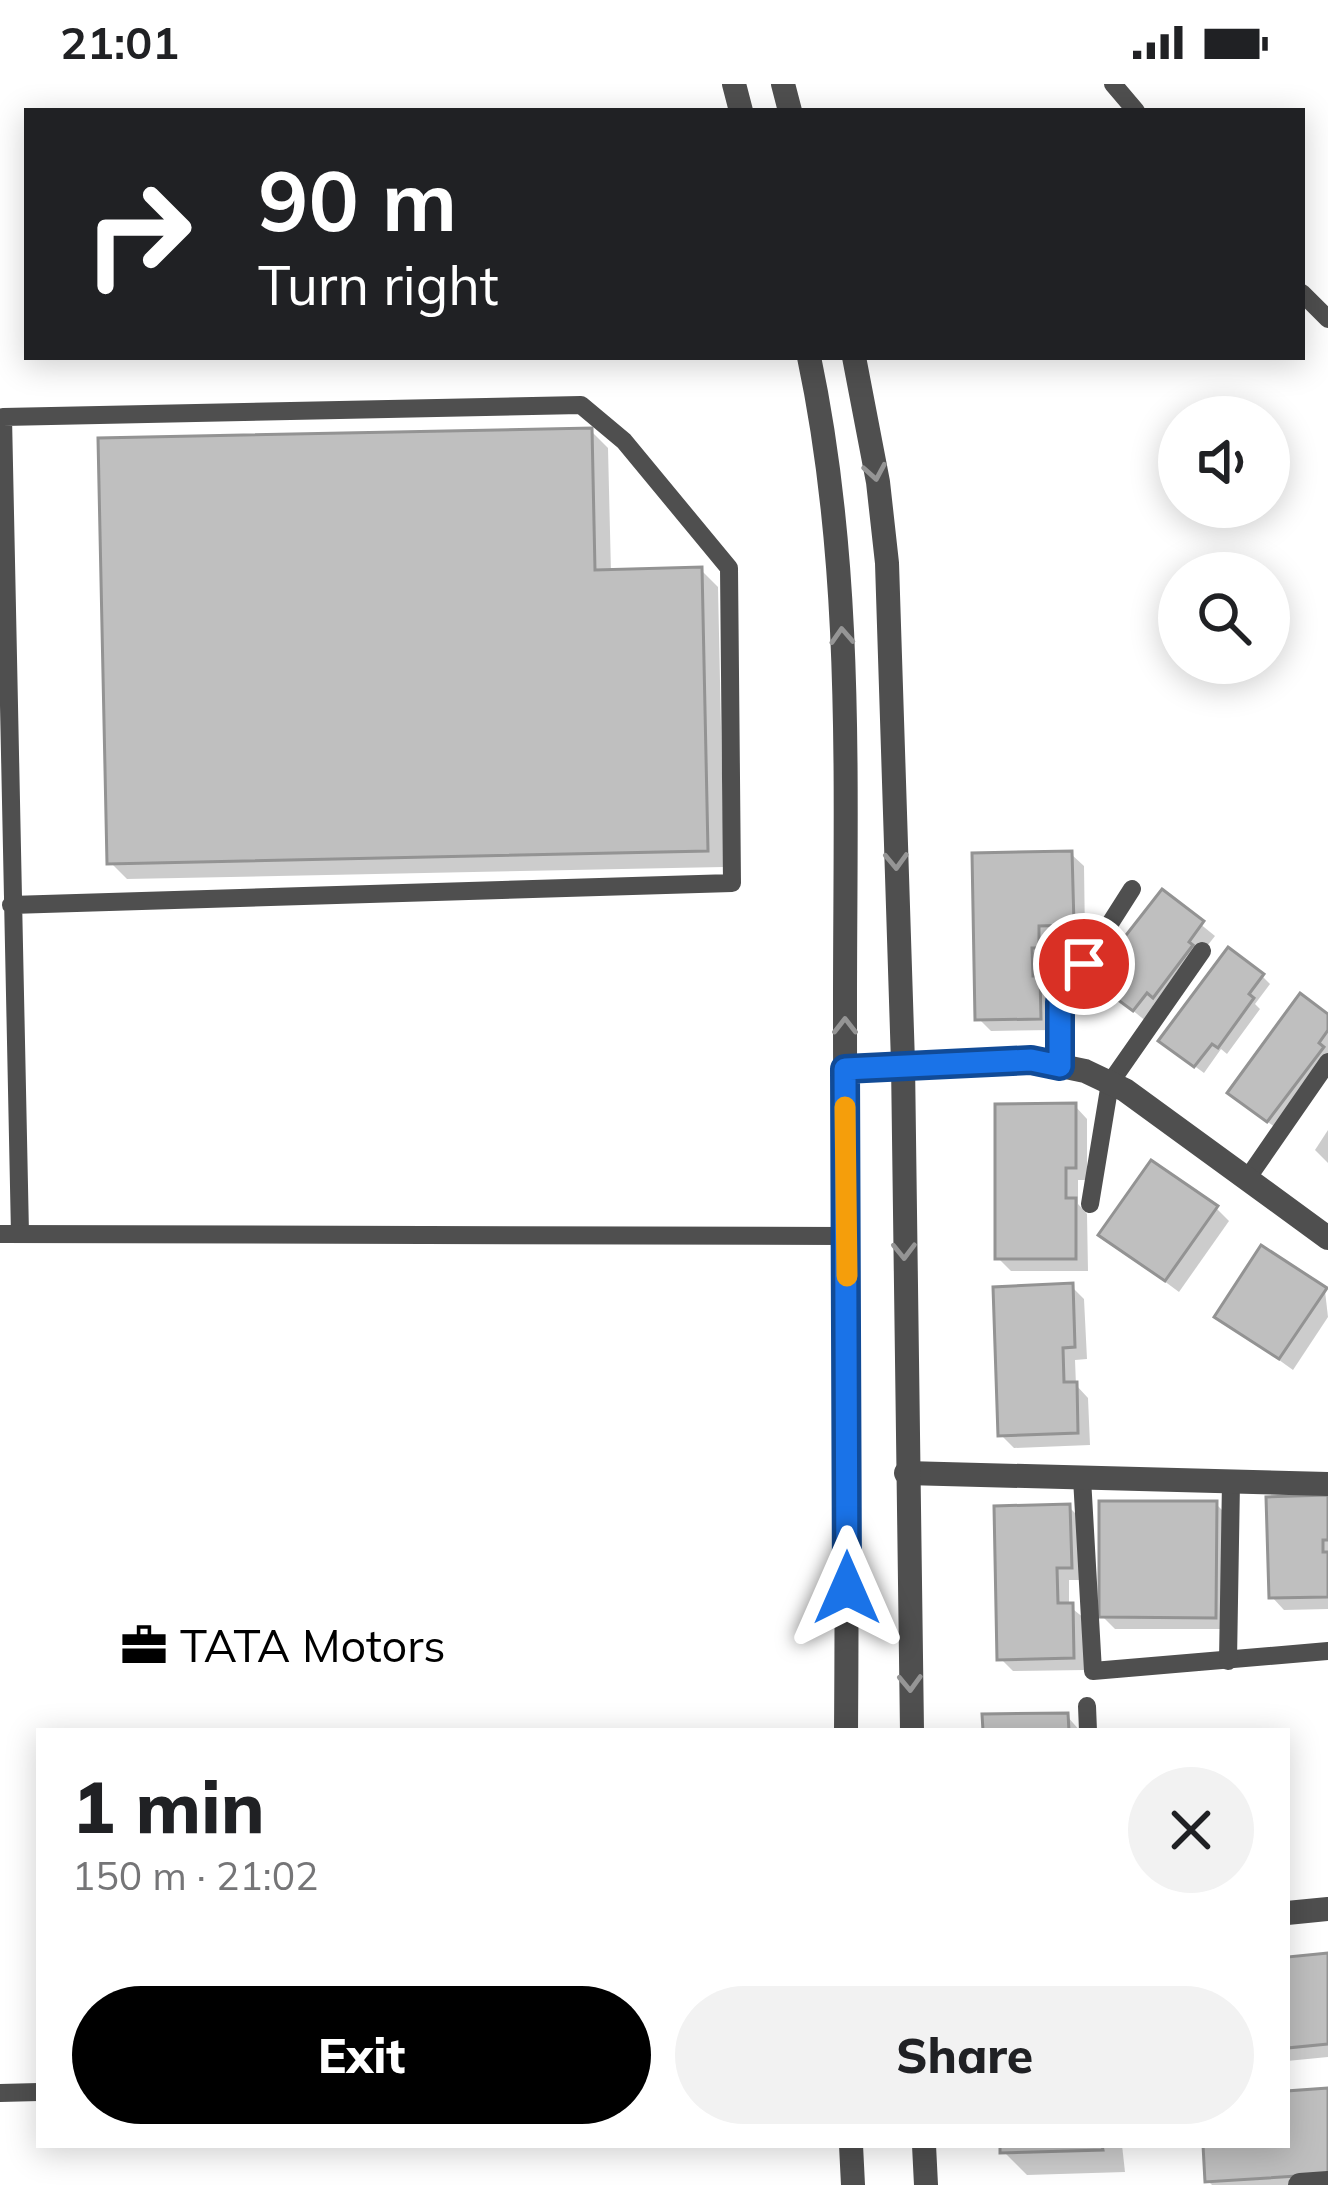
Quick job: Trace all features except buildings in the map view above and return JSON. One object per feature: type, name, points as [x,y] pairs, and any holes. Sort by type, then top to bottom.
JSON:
[{"type":"street","points":[[809,360],[825,433],[838,550],[845,712],[846,1728]]},
{"type":"street","points":[[855,360],[878,482],[887,563],[903,1064],[912,1728]]},
{"type":"street","points":[[845,1069],[1031,1060],[1110,1083],[1328,1238]]},
{"type":"street","points":[[906,1473],[1328,1484]]},
{"type":"street","points":[[1290,1913],[1328,1909]]},
{"type":"street","points":[[851,2148],[853,2185]]},
{"type":"street","points":[[925,2148],[926,2185]]},
{"type":"street","points":[[1300,2185],[1328,2183]]},
{"type":"lane","points":[[1113,84],[1133,108]]},
{"type":"lane","points":[[1305,296],[1328,319]]},
{"type":"lane","points":[[10,905],[732,883],[729,568],[624,441],[580,405],[3,417],[10,1234],[846,1236]]},
{"type":"lane","points":[[1060,1066],[1060,1002],[1132,889]]},
{"type":"lane","points":[[1090,1204],[1110,1083],[1202,951]]},
{"type":"lane","points":[[1246,1179],[1328,1062]]},
{"type":"lane","points":[[1082,1478],[1094,1671],[1328,1651]]},
{"type":"lane","points":[[1228,1661],[1231,1482]]},
{"type":"lane","points":[[1087,1706],[1088,1728]]},
{"type":"lane","points":[[0,2093],[36,2092]]},
{"type":"slow traffic","points":[[845,1107],[847,1276]]},
{"type":"place","name":"TATA Motors","points":[[144,1645]]},
{"type":"route","points":[[847,1588],[845,1069],[1031,1060],[1060,1066],[1060,1002],[1084,964]]}]
